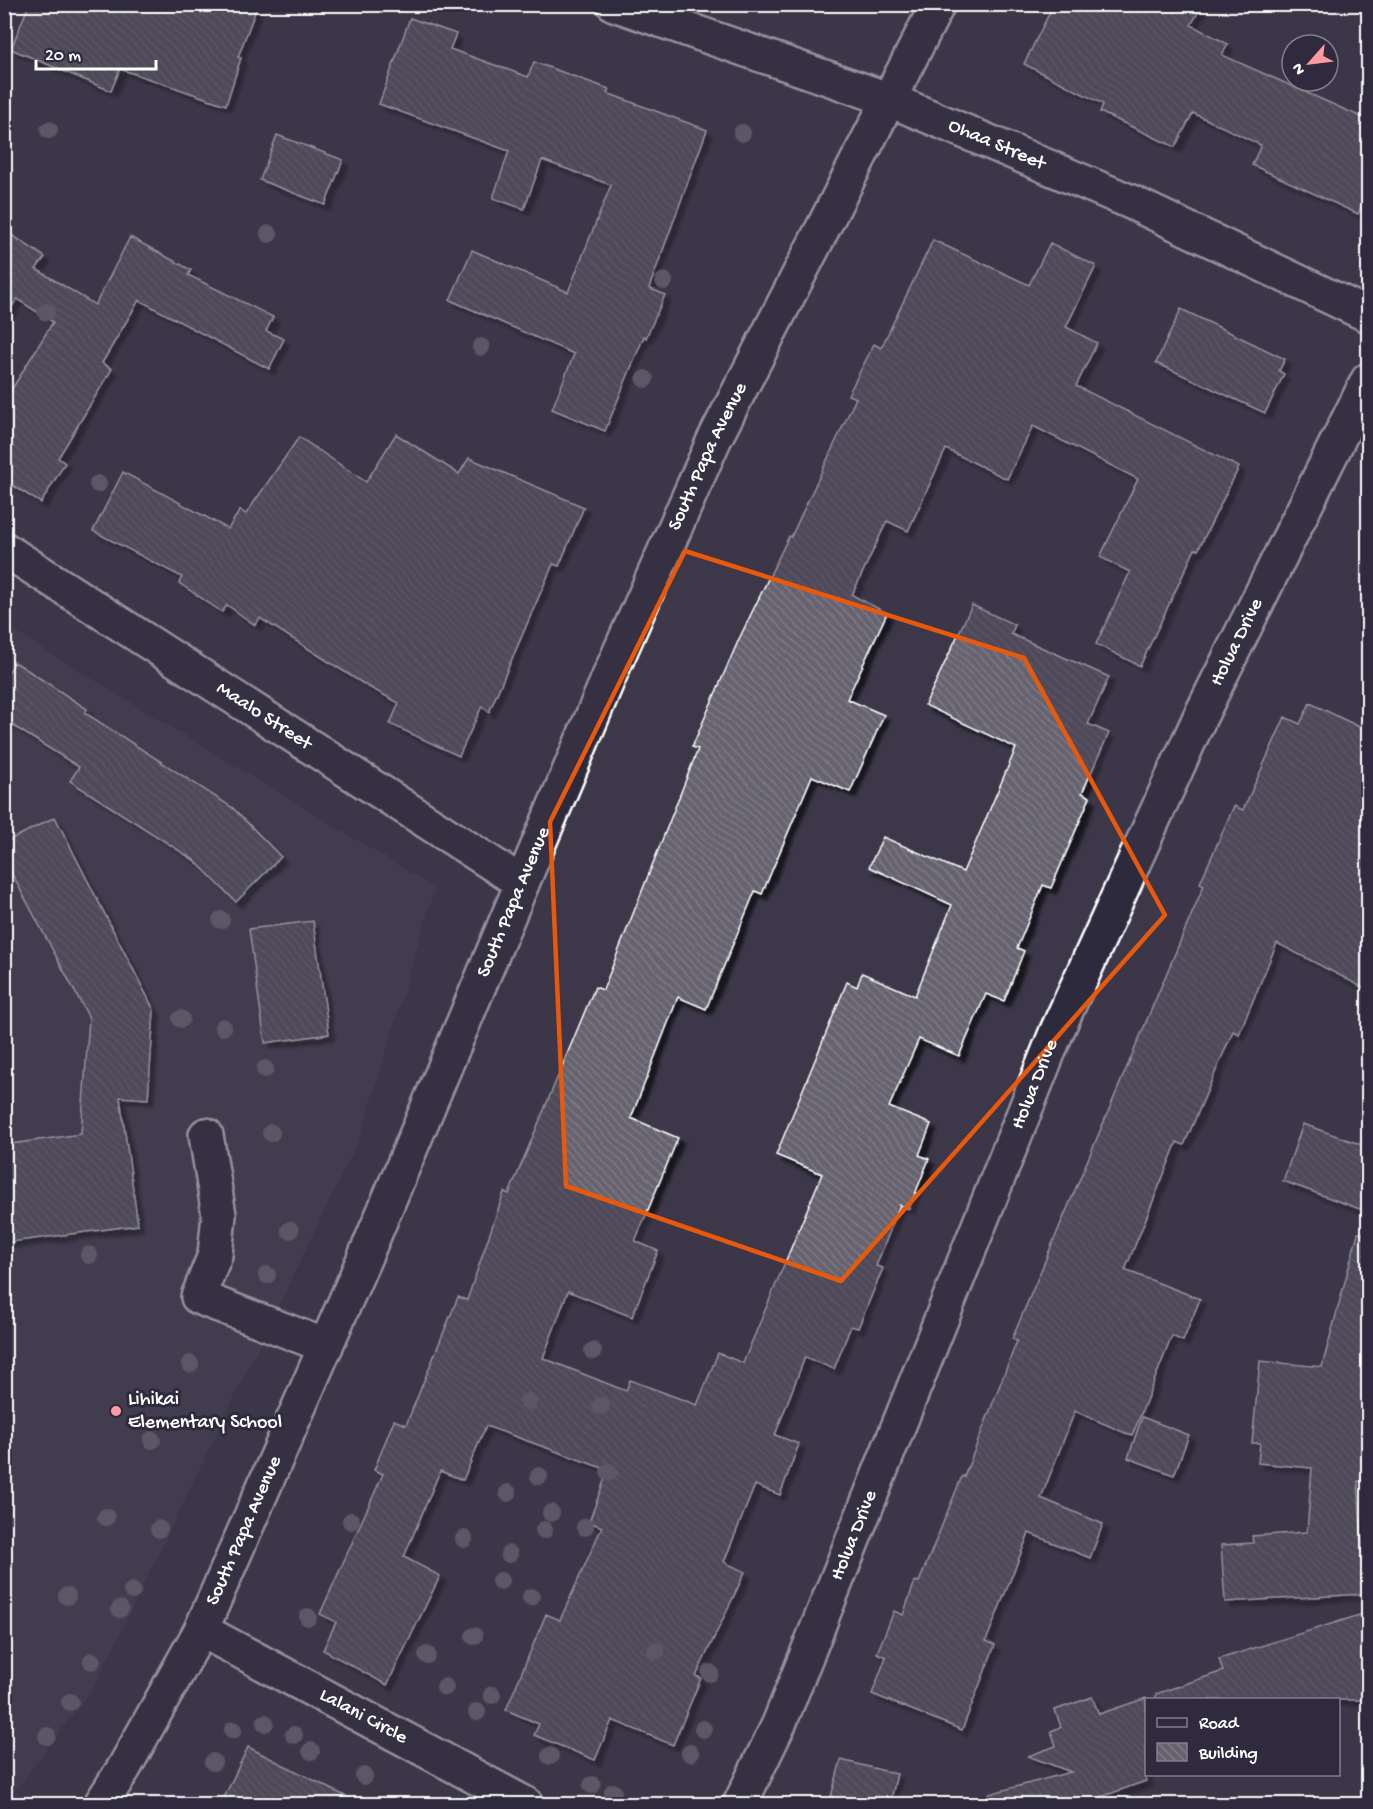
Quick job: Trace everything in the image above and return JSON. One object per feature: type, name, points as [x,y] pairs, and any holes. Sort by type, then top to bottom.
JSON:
[{"type":"street","name":"Ohaa Street","points":[[614,4],[888,99],[1131,202],[1368,315]]},
{"type":"street","name":"South Papa Avenue","points":[[101,1804],[124,1768],[201,1630],[326,1346],[611,672],[714,440],[938,4]]},
{"type":"street","name":"Holua Drive","points":[[740,1804],[779,1724],[1056,1033],[1200,717],[1368,380]]},
{"type":"street","name":"Maalo Street","points":[[4,549],[522,883]]},
{"type":"street","points":[[206,1135],[219,1215],[215,1255],[198,1297],[326,1346]]},
{"type":"street","name":"Lalani Circle","points":[[201,1630],[526,1804]]},
{"type":"highlighted area","points":[[685,551],[1024,658],[1165,915],[841,1281],[566,1186],[550,822]]},
{"type":"shaded area","name":"Lihikai Elementary School","points":[[4,625],[435,888],[360,1137],[95,1685],[5,1804]]},
{"type":"building","points":[[29,4],[258,4],[238,57],[241,58],[226,105],[120,69],[111,91],[11,49]]},
{"type":"building","points":[[1054,4],[1203,4],[1191,25],[1228,44],[1222,55],[1280,81],[1280,93],[1307,93],[1368,120],[1368,190],[1358,214],[1252,165],[1261,145],[1193,113],[1175,147],[1100,112],[1103,104],[1024,64]]},
{"type":"building","points":[[410,18],[456,34],[450,49],[528,77],[534,62],[609,89],[607,93],[707,130],[649,288],[665,295],[646,338],[644,336],[605,431],[552,409],[574,354],[450,300],[472,250],[568,292],[611,185],[542,160],[524,209],[493,198],[509,151],[379,104]]},
{"type":"building","points":[[277,135],[343,160],[325,205],[260,180]]},
{"type":"building","points":[[4,230],[45,257],[36,269],[95,305],[130,237],[191,270],[188,275],[273,317],[266,331],[284,339],[269,369],[139,300],[102,363],[112,369],[58,458],[65,463],[41,503],[4,480],[4,402],[53,322],[17,299],[4,318]]},
{"type":"building","points":[[933,240],[1029,285],[1050,243],[1096,266],[1066,327],[1097,343],[1076,386],[1239,467],[1198,550],[1195,549],[1140,666],[1096,644],[1130,572],[1100,557],[1138,479],[1033,426],[1007,479],[946,449],[908,531],[887,521],[852,595],[887,613],[847,699],[884,715],[850,792],[812,776],[762,894],[755,891],[706,1009],[678,997],[631,1118],[678,1138],[635,1241],[658,1251],[632,1317],[568,1291],[543,1358],[626,1391],[630,1380],[697,1405],[718,1353],[743,1363],[822,1174],[776,1155],[847,982],[857,987],[862,973],[915,996],[952,905],[869,867],[883,837],[963,872],[1016,748],[925,705],[972,605],[1015,625],[1011,634],[1109,677],[1088,724],[1109,733],[1082,793],[1090,797],[1051,888],[1043,885],[1017,948],[1024,951],[1004,1001],[986,994],[959,1056],[919,1039],[889,1107],[931,1124],[919,1155],[929,1159],[909,1209],[900,1205],[876,1266],[883,1268],[858,1328],[851,1326],[834,1369],[805,1357],[775,1435],[799,1444],[780,1495],[755,1485],[724,1562],[745,1572],[696,1676],[701,1678],[673,1745],[612,1720],[595,1760],[534,1735],[539,1724],[506,1710],[546,1614],[560,1620],[602,1527],[589,1522],[608,1470],[486,1426],[463,1480],[440,1471],[404,1557],[440,1576],[387,1685],[323,1650],[336,1622],[320,1614],[383,1474],[374,1470],[394,1420],[406,1425],[458,1297],[467,1300],[504,1192],[509,1194],[595,987],[603,990],[698,749],[692,747],[739,639],[789,536],[791,537],[856,398],[848,395],[874,344],[881,348]]},
{"type":"building","points":[[1181,309],[1285,359],[1279,371],[1284,374],[1265,413],[1156,363]]},
{"type":"building","points":[[396,434],[459,474],[469,458],[584,507],[559,566],[553,564],[489,712],[482,706],[459,756],[390,724],[399,703],[367,686],[260,618],[255,625],[227,605],[222,612],[179,583],[182,577],[93,531],[123,472],[228,529],[240,510],[246,514],[299,437],[366,482]]},
{"type":"building","points":[[15,662],[87,709],[85,713],[233,808],[281,857],[236,902],[194,860],[70,781],[79,767],[4,720],[4,679]]},
{"type":"building","points":[[1310,703],[1368,731],[1368,990],[1277,943],[1239,1034],[1233,1031],[1184,1145],[1177,1142],[1125,1270],[1200,1299],[1183,1341],[1172,1336],[1132,1436],[1075,1411],[1041,1498],[1103,1524],[1090,1558],[1029,1533],[986,1641],[995,1645],[962,1730],[872,1694],[886,1657],[877,1653],[894,1611],[903,1615],[915,1581],[919,1582],[962,1476],[964,1477],[1017,1341],[1012,1339],[1204,885],[1200,883],[1234,806],[1243,810],[1285,717],[1300,724]]},
{"type":"building","points":[[55,817],[154,1010],[148,1099],[120,1097],[138,1225],[4,1243],[4,1145],[81,1134],[89,1018],[4,859],[4,843]]},
{"type":"building","points":[[313,921],[329,1034],[265,1043],[249,929]]},
{"type":"building","points":[[1303,1124],[1368,1147],[1368,1212],[1283,1181]]},
{"type":"building","points":[[1358,1233],[1368,1234],[1368,1461],[1367,1482],[1358,1481],[1365,1594],[1225,1602],[1221,1545],[1253,1543],[1252,1536],[1307,1532],[1312,1468],[1258,1463],[1260,1443],[1252,1443],[1260,1361],[1322,1367]]},
{"type":"building","points":[[1142,1417],[1189,1435],[1174,1475],[1128,1458]]},
{"type":"building","points":[[1366,1613],[1368,1700],[1156,1698],[1156,1694],[1223,1671],[1219,1659]]},
{"type":"building","points":[[1092,1697],[1099,1714],[1145,1698],[1146,1781],[1081,1804],[991,1804],[989,1794],[1071,1772],[1028,1756],[1056,1746],[1051,1731],[1061,1727],[1055,1710]]},
{"type":"building","points":[[248,1747],[361,1804],[221,1804]]},
{"type":"building","points":[[841,1760],[897,1774],[890,1804],[829,1804]]},
{"type":"place","name":"Lihikai Elementary School","points":[[116,1411]]}]
